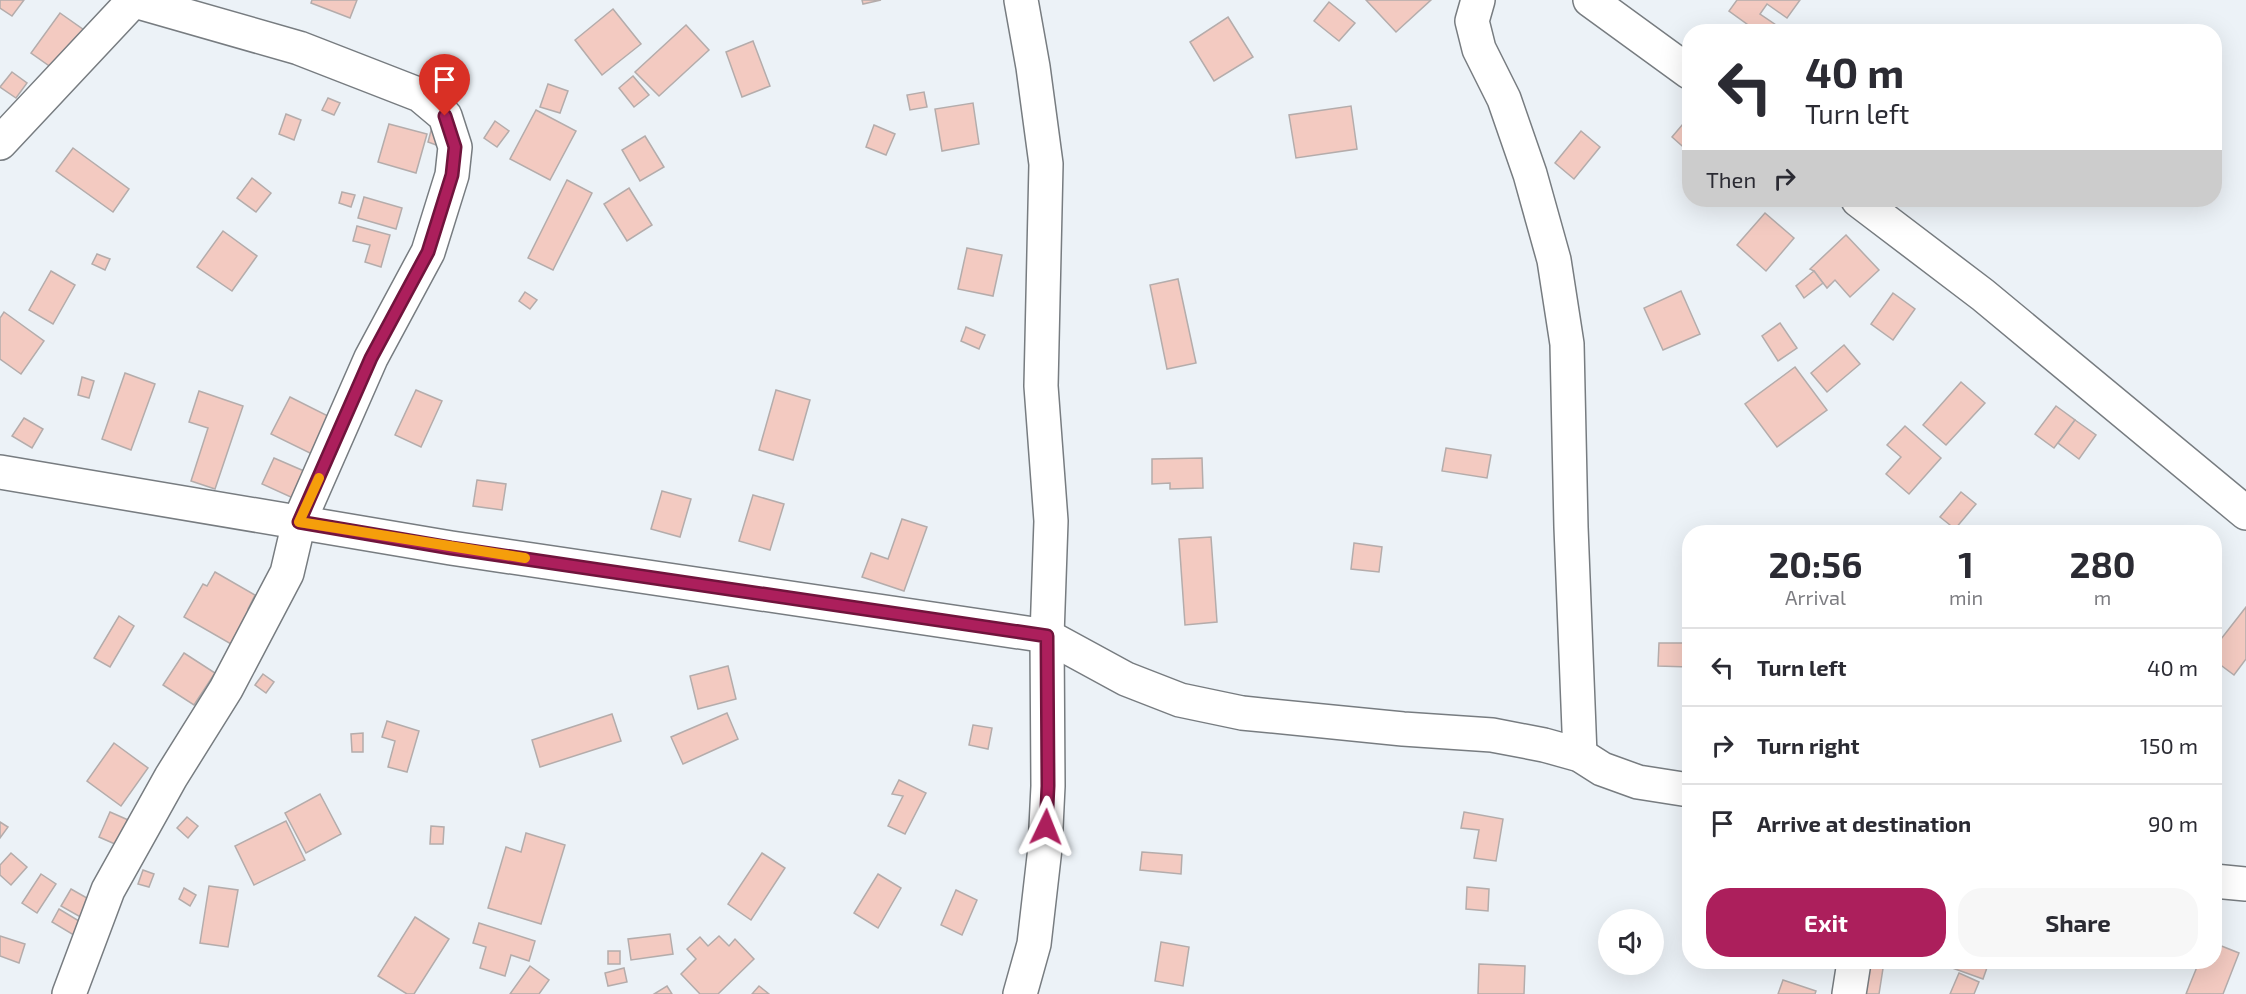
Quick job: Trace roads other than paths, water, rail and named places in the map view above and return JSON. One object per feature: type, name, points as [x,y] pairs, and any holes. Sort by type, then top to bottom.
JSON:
[{"type":"street","points":[[0,143],[133,0],[299,48],[420,95],[445,116],[455,147],[452,175],[428,252],[371,358],[299,522],[287,573],[226,689],[171,777],[108,891],[69,994]]},
{"type":"street","points":[[1020,994],[1035,944],[1045,848],[1048,786],[1047,636],[1051,521],[1041,386],[1046,164],[1021,0]]},
{"type":"street","points":[[1478,0],[1472,21],[1479,49],[1504,99],[1530,174],[1554,260],[1567,344],[1580,755]]},
{"type":"street","points":[[1590,0],[1682,67]]},
{"type":"street","points":[[1867,207],[1983,295],[2246,513]]},
{"type":"street","points":[[0,472],[463,549],[1047,636],[1126,679],[1180,700],[1242,712],[1403,729],[1491,735],[1544,745],[1580,755],[1602,769],[1638,782],[1682,789]]},
{"type":"street","points":[[2222,882],[2246,884]]},
{"type":"street","points":[[1849,994],[1853,969]]}]
